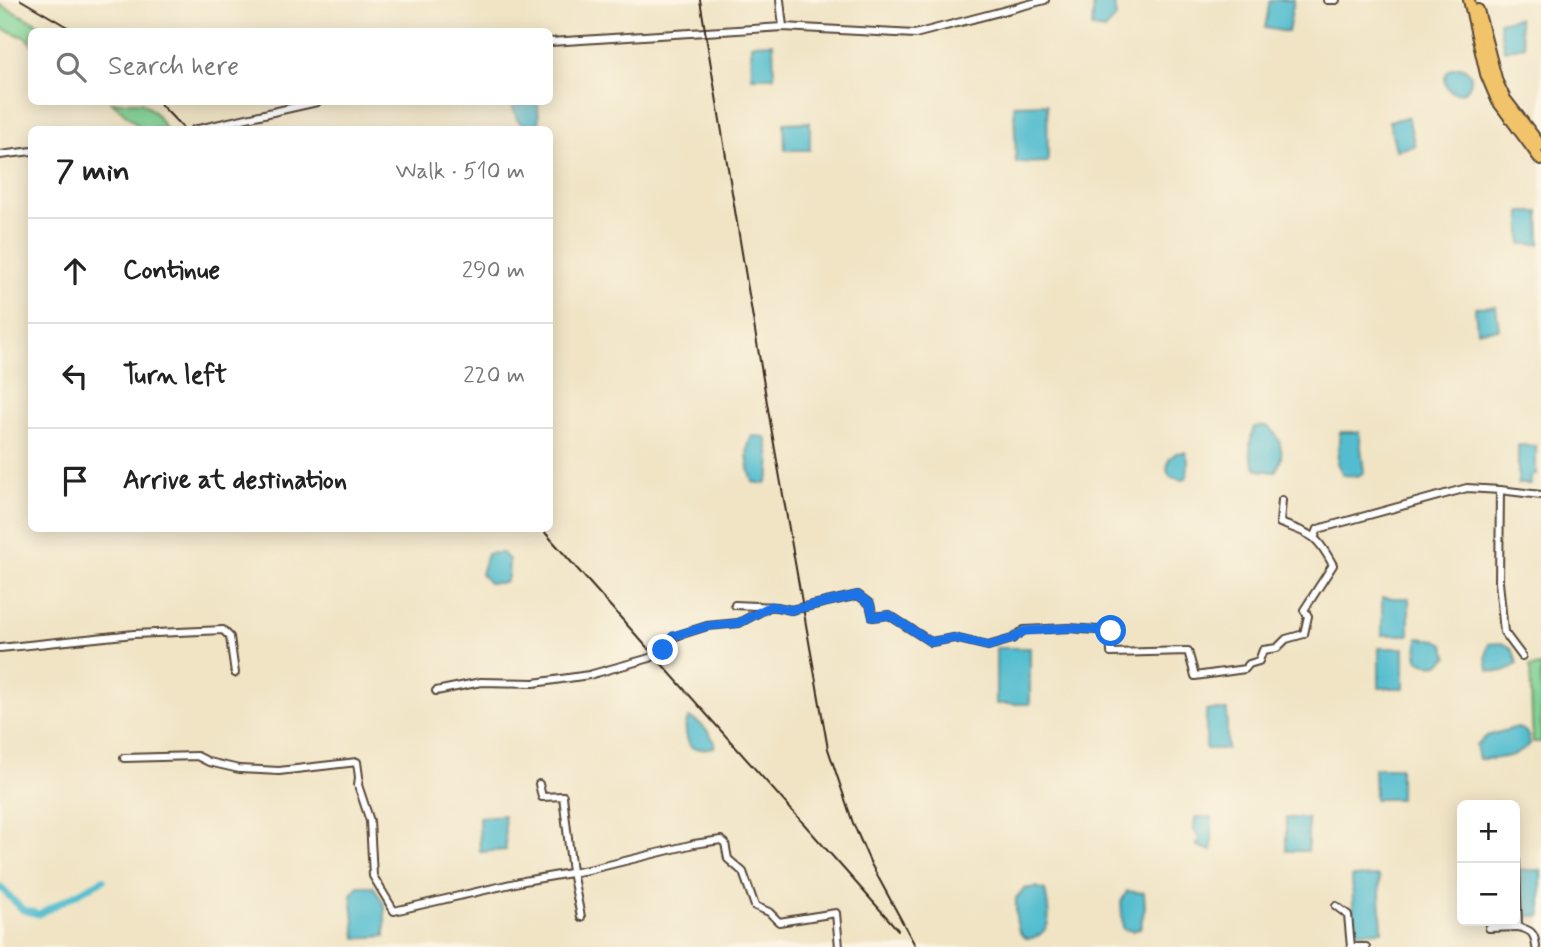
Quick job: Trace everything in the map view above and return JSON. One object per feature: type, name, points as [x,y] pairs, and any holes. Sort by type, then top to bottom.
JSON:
[{"type":"highway","points":[[1469,0],[1481,54],[1497,100],[1541,160]]},
{"type":"highway","points":[[1476,0],[1487,46],[1505,99],[1541,146]]},
{"type":"street","points":[[780,0],[783,27]]},
{"type":"street","points":[[553,42],[783,27],[915,34],[1045,0]]},
{"type":"street","points":[[1327,0],[1336,0]]},
{"type":"street","points":[[212,126],[304,105]]},
{"type":"street","points":[[0,155],[28,152]]},
{"type":"street","points":[[1315,536],[1318,529],[1467,488],[1541,495]]},
{"type":"street","points":[[1500,490],[1499,582],[1504,632],[1521,656]]},
{"type":"street","points":[[735,605],[771,606],[791,610],[858,595],[870,604],[873,617],[889,615],[931,642],[954,638],[988,646],[1012,639],[1024,631],[1069,628],[1111,631],[1111,653],[1188,651],[1195,676],[1245,669],[1249,664],[1259,661],[1263,650],[1277,648],[1286,639],[1304,634],[1308,616],[1304,610],[1333,565],[1315,536],[1280,523],[1282,500]]},
{"type":"street","points":[[436,691],[481,682],[534,683],[589,675],[650,658],[663,650],[673,636],[708,626],[739,623],[771,606]]},
{"type":"street","points":[[0,648],[134,634],[223,630],[230,637],[235,673]]},
{"type":"street","points":[[124,758],[197,756],[209,762],[239,769],[279,771],[357,762],[358,785],[370,821],[373,876],[394,911],[721,840],[728,859],[743,872],[755,906],[769,912],[779,922],[836,913],[839,947]]},
{"type":"street","points":[[539,784],[542,797],[562,796],[581,917]]},
{"type":"street","points":[[1336,906],[1348,915],[1350,947],[1366,947]]},
{"type":"street","points":[[1489,928],[1518,926],[1531,930],[1535,936],[1535,947]]},
{"type":"green space","points":[[0,5],[47,28],[28,28],[28,40],[0,28]]},
{"type":"green space","points":[[115,105],[146,105],[164,126],[139,126]]},
{"type":"green space","points":[[1541,666],[1541,742],[1533,742],[1530,667]]},
{"type":"water","points":[[1094,0],[1114,2],[1116,18],[1105,30],[1092,28]]},
{"type":"water","points":[[1270,0],[1294,0],[1288,32],[1265,28]]},
{"type":"water","points":[[1518,18],[1524,46],[1504,50],[1499,22]]},
{"type":"water","points":[[773,43],[774,77],[752,77],[751,44]]},
{"type":"water","points":[[1458,67],[1467,71],[1471,80],[1467,89],[1458,93],[1449,89],[1445,80],[1449,71]]},
{"type":"water","points":[[1047,104],[1048,162],[1016,163],[1014,105]]},
{"type":"water","points":[[513,105],[538,105],[539,126],[522,124]]},
{"type":"water","points":[[1408,117],[1415,146],[1396,150],[1389,121]]},
{"type":"water","points":[[810,122],[810,150],[785,150],[784,123]]},
{"type":"water","points":[[1521,212],[1539,212],[1540,244],[1521,244]]},
{"type":"water","points":[[1496,306],[1499,329],[1477,331],[1475,307]]},
{"type":"water","points":[[1267,426],[1276,436],[1281,448],[1275,472],[1258,470],[1251,455],[1250,444],[1254,427]]},
{"type":"water","points":[[1340,432],[1359,432],[1364,472],[1358,476],[1343,475],[1337,463]]},
{"type":"water","points":[[752,436],[766,437],[770,466],[766,484],[753,482],[751,477],[747,453]]},
{"type":"water","points":[[1518,445],[1536,446],[1536,475],[1531,476],[1531,484],[1518,484]]},
{"type":"water","points":[[1185,452],[1188,460],[1187,477],[1183,480],[1170,477],[1167,470],[1169,459],[1176,453]]},
{"type":"water","points":[[503,553],[509,560],[508,577],[505,583],[489,583],[481,574],[487,554]]},
{"type":"water","points":[[1382,598],[1409,598],[1409,635],[1382,635]]},
{"type":"water","points":[[1418,638],[1437,640],[1444,644],[1448,657],[1437,664],[1421,662],[1417,659]]},
{"type":"water","points":[[1501,643],[1512,651],[1517,664],[1503,671],[1488,670],[1486,656],[1489,644]]},
{"type":"water","points":[[996,648],[1030,648],[1030,704],[996,704]]},
{"type":"water","points":[[1379,648],[1404,648],[1404,688],[1379,688]]},
{"type":"water","points":[[1206,710],[1227,710],[1227,749],[1206,749]]},
{"type":"water","points":[[689,718],[697,721],[707,731],[715,742],[714,747],[691,747],[686,732]]},
{"type":"water","points":[[1514,728],[1524,730],[1527,734],[1530,744],[1525,749],[1506,757],[1479,759],[1476,745],[1487,736]]},
{"type":"water","points":[[1374,768],[1400,768],[1400,799],[1375,799]]},
{"type":"water","points":[[504,815],[506,850],[480,852],[479,817]]},
{"type":"water","points":[[1195,817],[1212,817],[1212,851],[1197,846],[1199,841],[1194,831]]},
{"type":"water","points":[[1286,818],[1308,818],[1308,851],[1286,851]]},
{"type":"water","points":[[1520,870],[1541,870],[1541,916],[1520,916]]},
{"type":"water","points":[[1379,876],[1382,931],[1354,932],[1352,877]]},
{"type":"water","points":[[358,886],[373,886],[385,906],[385,936],[356,938],[351,894]]},
{"type":"water","points":[[1036,887],[1045,890],[1048,923],[1039,935],[1026,938],[1018,927],[1016,898],[1024,889]]},
{"type":"water","points":[[1127,891],[1144,893],[1145,907],[1140,928],[1133,931],[1123,929],[1121,902]]},
{"type":"waterway","points":[[0,887],[23,910],[39,914],[103,880]]},
{"type":"railway","points":[[21,0],[69,28]]},
{"type":"railway","points":[[700,0],[828,749],[853,823],[871,864],[916,947]]},
{"type":"railway","points":[[161,105],[181,126]]},
{"type":"railway","points":[[545,532],[898,930]]},
{"type":"route","points":[[663,650],[673,636],[708,626],[739,623],[771,606],[791,610],[858,595],[870,604],[873,617],[889,615],[931,642],[954,638],[988,646],[1012,639],[1024,631],[1069,628],[1111,631]]}]
